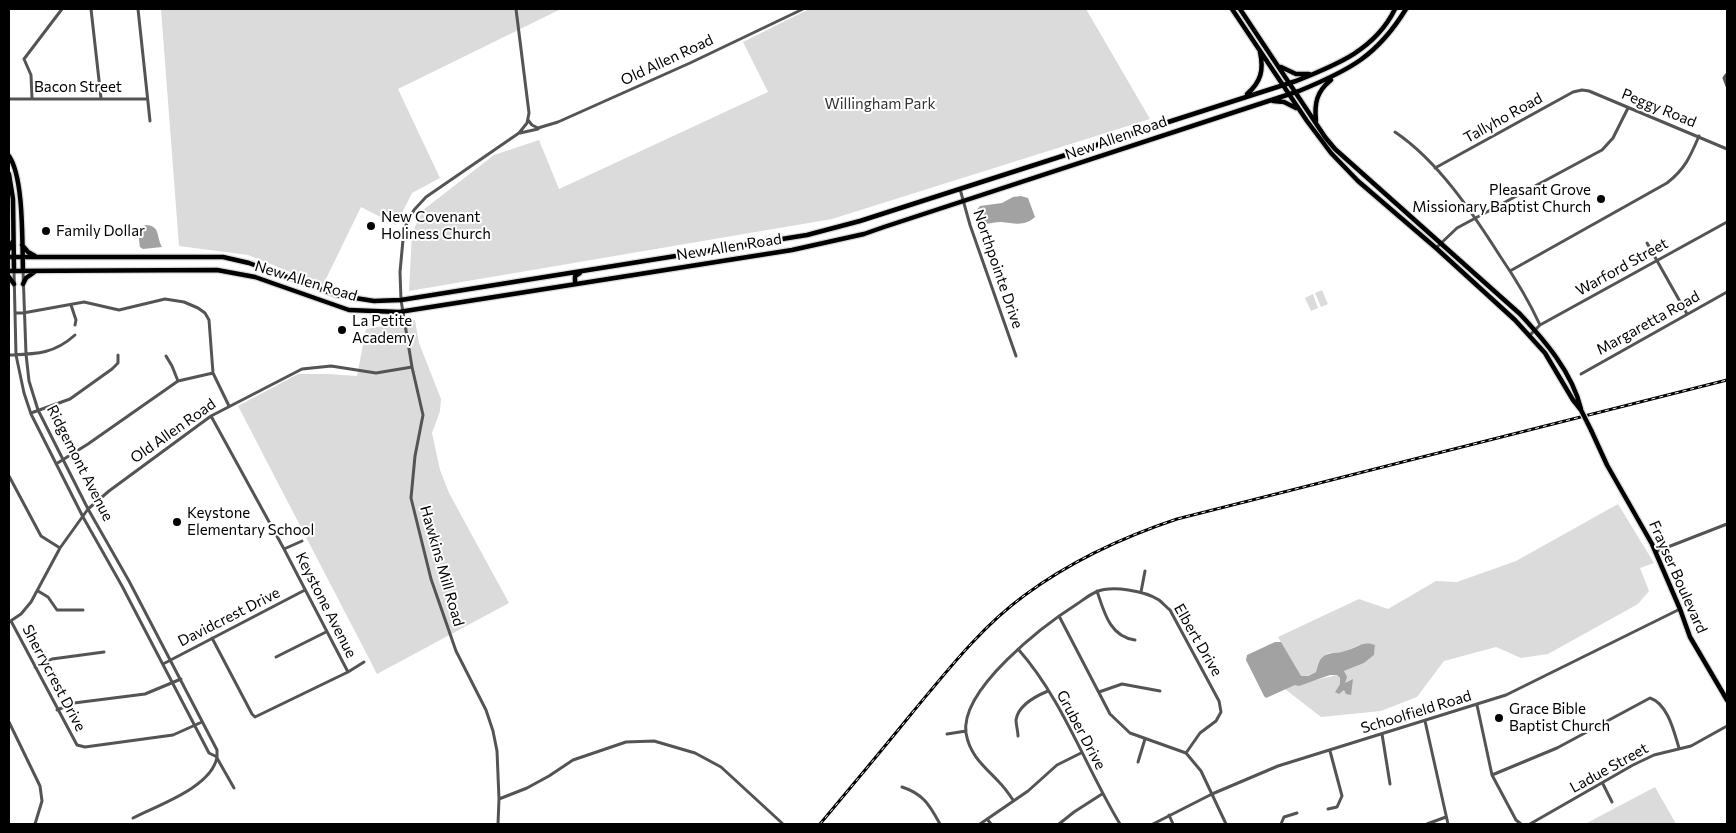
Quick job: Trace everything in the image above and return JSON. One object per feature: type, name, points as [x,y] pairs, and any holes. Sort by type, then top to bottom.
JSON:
[{"type":"main road","points":[[1232,9],[1331,153],[1358,181],[1436,248],[1530,336],[1545,353],[1581,410]]},
{"type":"main road","points":[[1240,9],[1335,149],[1520,314],[1554,354],[1570,380],[1581,410]]},
{"type":"main road","name":"New Allen Road","points":[[11,257],[223,256],[249,263],[336,295],[374,300],[401,300],[807,235],[860,221],[1290,83],[1334,66],[1357,52],[1375,36],[1395,9]]},
{"type":"main road","name":"New Allen Road","points":[[11,272],[216,270],[255,277],[349,310],[403,312],[792,250],[864,234],[1206,120],[1296,92],[1336,76],[1366,58],[1390,34],[1406,9]]},
{"type":"main road","points":[[1245,96],[1260,80],[1262,64],[1260,48]]},
{"type":"main road","points":[[1278,64],[1296,74],[1306,75],[1318,72]]},
{"type":"main road","points":[[1316,123],[1317,97],[1321,90],[1336,76]]},
{"type":"main road","points":[[1270,101],[1289,104],[1300,110]]},
{"type":"main road","name":"Ridgemont Avenue","points":[[9,156],[15,164],[20,206],[23,271]]},
{"type":"main road","name":"Ridgemont Avenue","points":[[9,174],[13,206],[14,239],[11,272]]},
{"type":"main road","points":[[13,206],[20,206]]},
{"type":"main road","points":[[9,249],[14,239]]},
{"type":"main road","points":[[22,245],[36,257]]},
{"type":"main road","points":[[575,284],[574,278],[577,274],[591,270]]},
{"type":"main road","points":[[23,284],[26,278],[37,271]]},
{"type":"main road","points":[[9,277],[14,284]]},
{"type":"main road","name":"Frayser Boulevard","points":[[1581,410],[1607,465],[1656,552],[1690,637],[1727,700]]},
{"type":"street","points":[[32,98],[32,75],[24,59],[62,9]]},
{"type":"street","points":[[91,9],[101,98]]},
{"type":"street","points":[[138,9],[150,121]]},
{"type":"street","points":[[516,9],[528,106],[528,120],[538,128]]},
{"type":"street","name":"Old Allen Road","points":[[519,133],[558,122],[595,106],[803,9]]},
{"type":"street","points":[[1727,74],[1724,78],[1727,86]]},
{"type":"street","name":"Peggy Road","points":[[1582,90],[1589,91],[1727,149]]},
{"type":"street","name":"Tallyho Road","points":[[1436,168],[1573,92],[1582,90]]},
{"type":"street","name":"Bacon Street","points":[[9,99],[147,99]]},
{"type":"street","points":[[1436,248],[1457,228],[1602,150],[1613,138],[1628,108]]},
{"type":"street","name":"Hawkins Mill Road","points":[[498,824],[497,751],[493,731],[486,710],[456,651],[431,579],[411,498],[412,477],[422,415],[401,300],[400,272],[404,229],[414,210],[426,197],[519,133],[528,120]]},
{"type":"street","points":[[1394,132],[1410,142],[1436,168],[1476,217],[1532,307],[1540,325]]},
{"type":"street","points":[[1510,270],[1667,184],[1679,174],[1688,161],[1699,136]]},
{"type":"street","name":"Northpointe Drive","points":[[960,189],[1016,356]]},
{"type":"street","name":"Warford Street","points":[[1530,336],[1540,325],[1727,222]]},
{"type":"street","points":[[1647,243],[1688,314]]},
{"type":"street","name":"Ridgemont Avenue","points":[[23,271],[23,313],[26,354],[29,381],[38,410],[88,509],[181,679],[217,750],[217,757],[234,788]]},
{"type":"street","name":"Ridgemont Avenue","points":[[11,272],[14,284],[16,355],[24,393],[31,414],[83,517],[209,753],[217,757]]},
{"type":"street","name":"Margaretta Road","points":[[1581,374],[1727,292]]},
{"type":"street","points":[[15,313],[84,302],[118,310],[165,299],[184,302],[205,313],[210,320],[213,373],[229,406]]},
{"type":"street","points":[[71,305],[76,320],[75,325]]},
{"type":"street","points":[[9,355],[49,352],[65,344],[75,335]]},
{"type":"street","points":[[31,414],[70,399],[112,369],[118,363],[118,356]]},
{"type":"street","points":[[166,356],[178,381]]},
{"type":"street","name":"Old Allen Road","points":[[10,622],[22,614],[38,591],[60,548],[88,509],[113,488],[211,416],[302,369],[315,366],[332,366],[376,372],[412,367]]},
{"type":"street","points":[[56,464],[178,381],[213,373]]},
{"type":"street","name":"Keystone Avenue","points":[[211,416],[284,549],[348,672]]},
{"type":"street","points":[[9,476],[40,536],[60,548]]},
{"type":"street","points":[[1656,552],[1727,524]]},
{"type":"street","points":[[284,549],[302,541]]},
{"type":"street","points":[[1014,800],[1001,783],[978,761],[970,747],[966,731],[969,712],[975,698],[998,668],[1059,616],[1097,591],[1122,589],[1141,592],[1145,571]]},
{"type":"street","name":"Davidcrest Drive","points":[[163,664],[305,590]]},
{"type":"street","points":[[38,591],[48,597],[57,610],[83,610]]},
{"type":"street","points":[[1097,591],[1104,612],[1113,629],[1126,639],[1135,640]]},
{"type":"street","name":"Elbert Drive","points":[[1141,592],[1159,600],[1170,610],[1219,701],[1221,712],[1216,721],[1200,733],[1186,753]]},
{"type":"street","name":"Schoolfield Road","points":[[1153,824],[1212,794],[1278,766],[1506,695],[1680,609]]},
{"type":"street","points":[[1059,616],[1110,714],[1130,733],[1186,753],[1201,771],[1226,824]]},
{"type":"street","name":"Sherrycrest Drive","points":[[10,622],[76,745],[85,747],[173,735],[195,726]]},
{"type":"street","points":[[276,657],[326,632]]},
{"type":"street","points":[[212,638],[255,717],[348,672],[364,662]]},
{"type":"street","name":"Gruber Drive","points":[[1018,649],[1035,668],[1120,824]]},
{"type":"street","points":[[35,667],[52,659],[104,652]]},
{"type":"street","points":[[57,710],[74,703],[145,694],[181,679]]},
{"type":"street","points":[[1099,692],[1122,684],[1160,691]]},
{"type":"street","points":[[1018,736],[1016,719],[1022,707],[1036,696],[1048,691]]},
{"type":"street","points":[[1492,774],[1558,748],[1650,698],[1660,704],[1673,729],[1679,748]]},
{"type":"street","points":[[1477,705],[1492,774],[1516,820],[1521,824]]},
{"type":"street","points":[[1425,720],[1448,824]]},
{"type":"street","points":[[9,722],[40,786],[42,801],[35,824]]},
{"type":"street","points":[[195,726],[202,722]]},
{"type":"street","name":"Ladue Street","points":[[1530,824],[1603,784],[1633,765],[1654,755],[1691,746],[1727,726]]},
{"type":"street","points":[[947,734],[966,731]]},
{"type":"street","points":[[1382,734],[1390,784]]},
{"type":"street","points":[[1138,762],[1145,739]]},
{"type":"street","points":[[499,799],[526,788],[573,760],[626,742],[654,741],[695,753],[721,767],[783,824]]},
{"type":"street","points":[[1328,809],[1337,807],[1342,796],[1330,750]]},
{"type":"street","points":[[980,824],[1028,791],[1057,765],[1081,753]]},
{"type":"street","points":[[133,818],[200,784],[216,765],[217,757]]},
{"type":"street","points":[[1603,784],[1612,802]]},
{"type":"street","points":[[902,787],[910,790],[930,804],[940,824]]},
{"type":"street","points":[[1059,824],[1102,794]]},
{"type":"street","points":[[1280,823],[1284,817],[1296,812]]},
{"type":"street","points":[[1168,815],[1174,824]]},
{"type":"street","points":[[1427,824],[1446,817]]},
{"type":"street","points":[[987,819],[991,824]]},
{"type":"green space","points":[[161,9],[561,9],[398,89],[440,178],[412,193],[396,225],[361,207],[323,285],[248,255],[179,246]]},
{"type":"green space","name":"Willingham Park","points":[[809,9],[1086,9],[1150,119],[832,219],[409,291],[412,233],[423,210],[494,155],[539,140],[559,189],[768,92],[743,42]]},
{"type":"green space","points":[[1322,290],[1328,304],[1321,307],[1315,293]]},
{"type":"green space","points":[[1313,294],[1318,308],[1311,311],[1305,298]]},
{"type":"green space","points":[[415,320],[419,343],[441,399],[440,411],[432,433],[440,470],[449,493],[509,603],[377,674],[238,406],[298,374],[357,376],[366,329]]},
{"type":"green space","points":[[1618,504],[1654,563],[1640,568],[1649,591],[1638,604],[1548,654],[1521,658],[1496,647],[1444,661],[1417,697],[1381,711],[1321,717],[1285,689],[1337,675],[1340,678],[1340,684],[1335,692],[1352,679],[1345,684],[1344,671],[1364,663],[1374,655],[1375,645],[1359,645],[1344,652],[1328,653],[1319,661],[1316,672],[1307,676],[1300,676],[1278,637],[1359,599],[1388,609],[1436,581],[1457,582],[1516,561]]},
{"type":"green space","points":[[1655,787],[1676,824],[1585,824]]},
{"type":"shaded area","points":[[1021,196],[1028,198],[1035,217],[1031,220],[1019,224],[1001,222],[980,224],[976,211],[980,206],[1002,203],[1013,197]]},
{"type":"shaded area","points":[[146,225],[154,227],[162,247],[143,249],[140,247],[139,231]]},
{"type":"shaded area","points":[[1275,642],[1281,642],[1301,676],[1308,676],[1316,672],[1319,661],[1325,655],[1345,651],[1367,643],[1375,645],[1374,655],[1364,663],[1344,671],[1347,677],[1345,683],[1353,679],[1351,695],[1346,694],[1344,690],[1339,694],[1335,692],[1340,684],[1340,678],[1337,675],[1330,675],[1299,686],[1295,685],[1266,698],[1246,660],[1247,655]]},
{"type":"railway","points":[[820,824],[938,681],[979,635],[1025,595],[1061,571],[1098,551],[1177,519],[1727,380]]},
{"type":"place","name":"Pleasant Grove Missionary Baptist Church","points":[[1601,199]]},
{"type":"place","name":"New Covenant Holiness Church","points":[[371,226]]},
{"type":"place","name":"Family Dollar","points":[[46,231]]},
{"type":"place","name":"La Petite Academy","points":[[342,330]]},
{"type":"place","name":"Keystone Elementary School","points":[[177,522]]},
{"type":"place","name":"Grace Bible Baptist Church","points":[[1499,718]]}]
